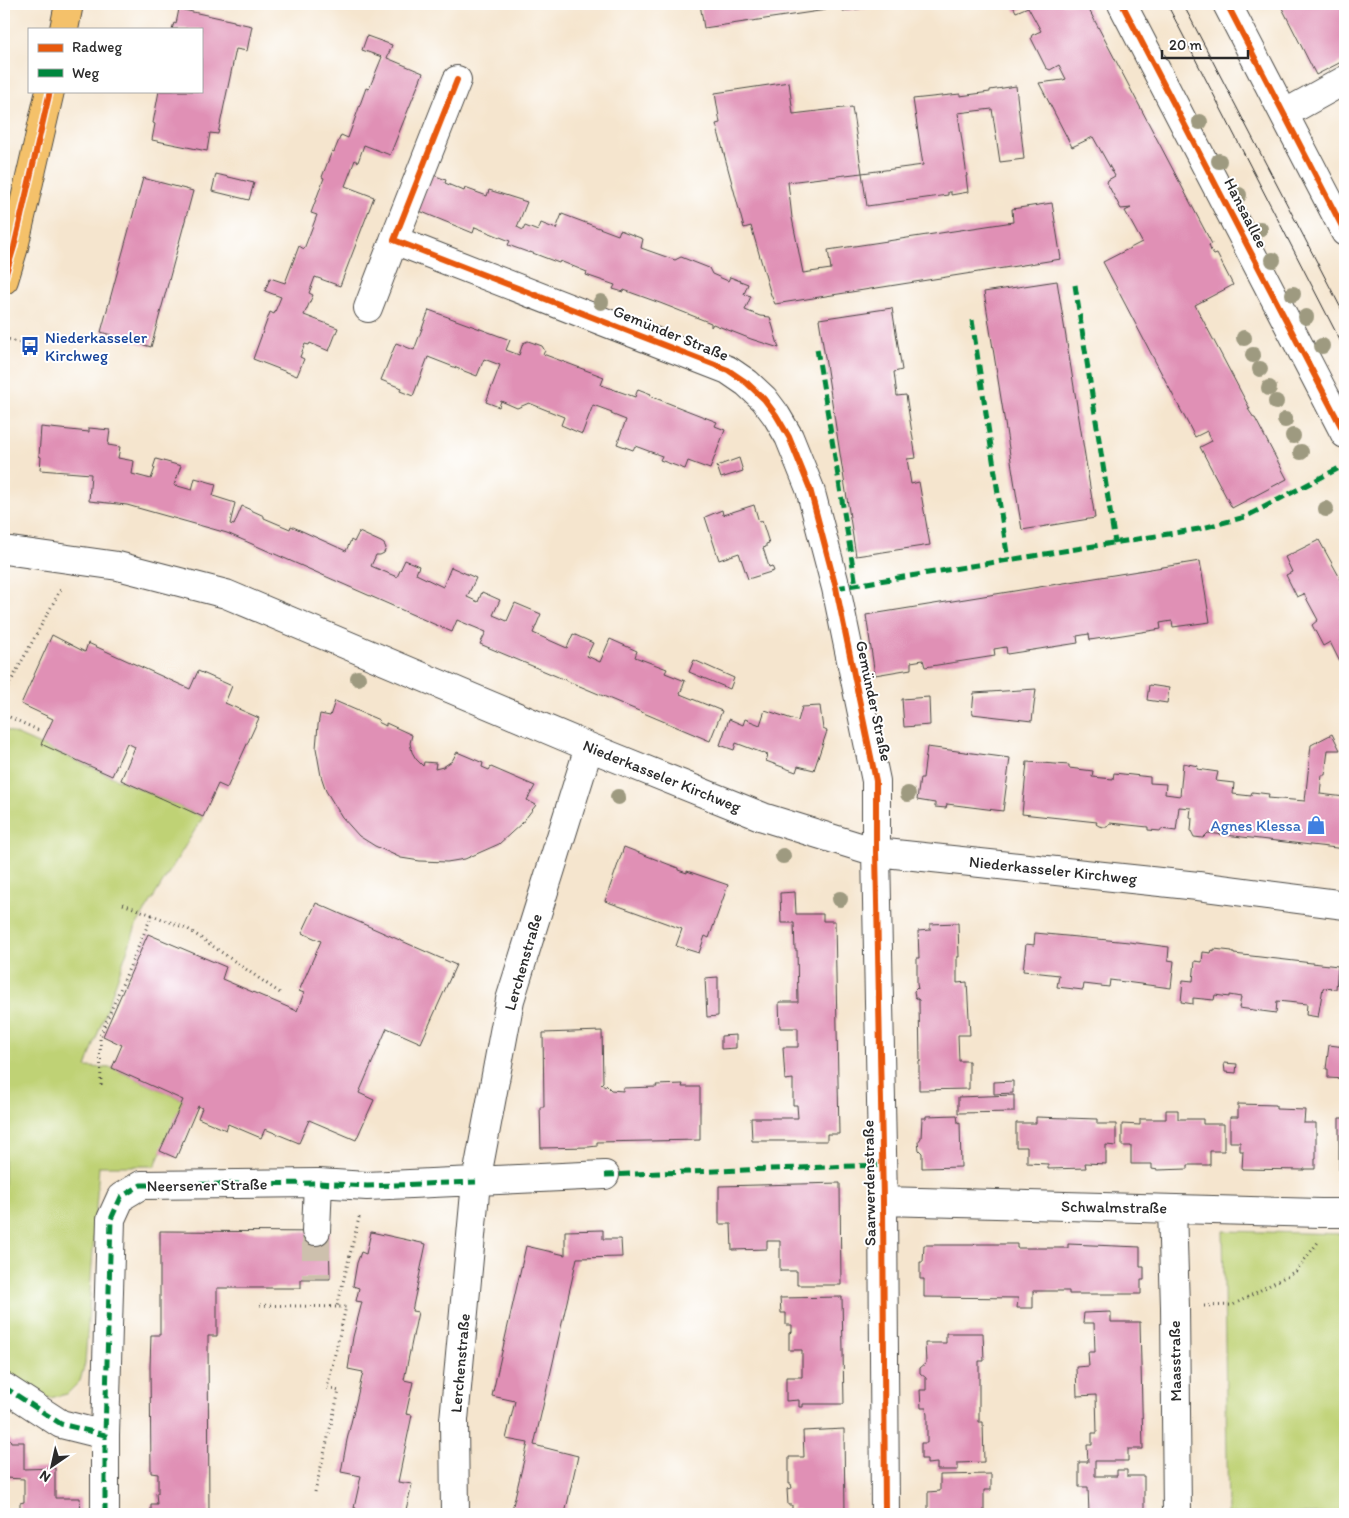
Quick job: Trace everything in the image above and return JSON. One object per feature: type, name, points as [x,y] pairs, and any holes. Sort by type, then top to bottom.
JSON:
[{"type":"main road","points":[[64,28],[69,4]]},
{"type":"main road","points":[[4,280],[14,247],[50,92]]},
{"type":"street","name":"Hansaallee","points":[[1122,4],[1345,434]]},
{"type":"street","points":[[1227,4],[1345,232]]},
{"type":"street","points":[[368,308],[457,80]]},
{"type":"street","points":[[1284,114],[1345,80]]},
{"type":"street","name":"Gemünder Straße","points":[[394,240],[728,370],[764,399],[776,415],[788,437],[810,489],[836,588],[876,781],[876,852]]},
{"type":"street","name":"Niederkasseler Kirchweg","points":[[4,550],[118,566],[226,594],[589,747],[763,816],[876,852],[1198,886],[1345,905]]},
{"type":"street","name":"Lerchenstraße","points":[[455,1514],[454,1420],[476,1182],[510,1000],[589,747]]},
{"type":"street","name":"Saarwerdenstraße","points":[[876,852],[883,1201],[885,1514]]},
{"type":"street","points":[[476,1182],[605,1174]]},
{"type":"street","name":"Neersener Straße","points":[[105,1514],[110,1219],[121,1196],[141,1185],[318,1183],[367,1186],[476,1182]]},
{"type":"street","points":[[316,1231],[318,1183]]},
{"type":"street","name":"Schwalmstraße","points":[[883,1201],[1333,1213]]},
{"type":"street","name":"Maasstraße","points":[[1172,1209],[1177,1514]]},
{"type":"street","points":[[4,1387],[61,1424],[105,1435]]},
{"type":"path","points":[[4,338],[30,346]]},
{"type":"path","points":[[38,730],[5,715],[4,694],[76,560]]},
{"type":"path","points":[[123,904],[188,929],[282,995]]},
{"type":"path","points":[[101,1085],[100,1036],[152,915]]},
{"type":"path","points":[[337,1307],[367,1186]]},
{"type":"path","points":[[1175,1307],[1233,1305],[1296,1271],[1320,1240],[1333,1213]]},
{"type":"path","points":[[260,1305],[346,1308],[327,1388],[339,1391],[315,1492]]},
{"type":"green space","points":[[4,729],[203,817],[136,926],[86,1067],[112,1068],[183,1100],[155,1166],[99,1166],[85,1363],[80,1381],[67,1394],[50,1398],[31,1393],[4,1374]]},
{"type":"green space","points":[[1223,1231],[1345,1234],[1345,1514],[1228,1514]]},
{"type":"building","points":[[700,4],[887,5],[843,11],[841,5],[825,8],[826,10],[704,28]]},
{"type":"building","points":[[1012,4],[1086,4],[1212,244],[1209,245],[1211,251],[1214,255],[1217,254],[1233,285],[1195,305],[1250,409],[1248,409],[1255,418],[1287,479],[1232,508],[1200,447],[1212,441],[1207,431],[1195,437],[1103,262],[1142,242],[1125,211],[1131,208],[1121,209],[1107,183],[1108,180],[1115,176],[1093,137],[1072,147],[1039,83],[1066,79],[1059,65],[1050,70],[1046,68],[1031,38],[1032,35],[1041,31],[1028,7],[1016,12]]},
{"type":"building","points":[[1280,4],[1345,4],[1345,60],[1316,75]]},
{"type":"building","points":[[179,9],[252,26],[247,51],[236,49],[218,134],[210,133],[207,151],[152,140],[159,92],[202,92],[202,28],[172,28],[174,23],[176,24]]},
{"type":"building","points":[[367,36],[392,45],[387,58],[423,73],[390,155],[364,145],[358,162],[355,160],[345,186],[374,197],[340,286],[315,277],[309,293],[313,295],[304,315],[338,328],[329,351],[310,343],[309,345],[305,344],[300,357],[304,359],[297,376],[253,359],[270,312],[274,314],[281,297],[265,291],[270,278],[285,283],[299,246],[304,249],[317,215],[311,213],[332,151],[334,152],[341,135],[348,138],[366,88],[369,89],[382,57],[362,50]]},
{"type":"building","points":[[789,82],[793,114],[852,107],[862,173],[788,182],[792,218],[803,273],[831,269],[828,250],[1013,222],[1012,209],[1052,203],[1061,259],[775,304],[751,226],[744,228],[716,124],[720,123],[715,93]]},
{"type":"building","points":[[1016,86],[1024,159],[1000,162],[992,109],[958,113],[968,192],[951,195],[951,192],[948,192],[948,195],[867,206],[862,173],[923,165],[913,99],[960,94],[960,96]]},
{"type":"building","points":[[216,174],[254,183],[249,200],[212,191]]},
{"type":"building","points":[[431,174],[446,180],[445,183],[464,191],[465,188],[487,196],[489,190],[527,202],[517,227],[523,230],[525,226],[538,231],[541,223],[556,229],[562,214],[618,235],[620,230],[643,239],[641,248],[675,260],[681,257],[709,268],[712,274],[728,281],[730,277],[748,284],[744,294],[751,296],[745,310],[760,316],[770,317],[779,348],[713,324],[711,327],[711,323],[660,303],[624,290],[623,292],[613,289],[615,285],[586,275],[587,272],[560,261],[559,263],[508,245],[510,241],[475,227],[473,233],[417,210]]},
{"type":"building","points":[[143,178],[193,191],[151,347],[101,332]]},
{"type":"building","points":[[1057,281],[1095,518],[1022,530],[984,292]]},
{"type":"building","points":[[892,308],[902,370],[894,372],[897,396],[906,395],[916,458],[907,459],[911,484],[919,482],[930,545],[856,556],[819,319]]},
{"type":"building","points":[[429,310],[510,340],[506,350],[519,355],[523,343],[528,341],[542,346],[545,351],[543,354],[604,377],[601,385],[635,397],[638,389],[651,394],[650,396],[717,422],[715,426],[725,430],[710,469],[688,461],[685,469],[660,460],[662,456],[635,446],[633,450],[617,444],[626,420],[593,405],[582,434],[561,425],[564,417],[529,403],[517,408],[501,401],[499,407],[486,402],[500,365],[484,359],[477,376],[428,357],[413,396],[400,391],[401,388],[381,380],[396,343],[414,350]]},
{"type":"building","points":[[41,427],[89,432],[89,428],[110,430],[108,445],[120,447],[118,458],[134,461],[132,474],[151,479],[156,459],[181,466],[174,485],[192,490],[195,478],[216,484],[213,496],[235,503],[230,524],[234,525],[242,506],[264,516],[264,518],[290,529],[291,526],[346,551],[351,540],[354,542],[359,532],[381,542],[386,548],[384,553],[376,555],[371,566],[397,577],[405,560],[419,566],[416,574],[443,587],[451,567],[476,578],[467,597],[478,602],[482,592],[500,600],[493,615],[507,621],[515,603],[541,614],[533,633],[567,648],[573,634],[593,643],[587,656],[600,662],[610,639],[637,651],[635,657],[667,669],[665,673],[685,681],[680,694],[722,711],[710,741],[480,644],[486,632],[457,620],[452,632],[227,533],[127,505],[89,501],[91,474],[40,470]]},
{"type":"building","points":[[739,458],[743,471],[721,478],[717,466]]},
{"type":"building","points":[[754,505],[759,522],[762,521],[769,543],[763,548],[769,567],[772,566],[774,571],[748,579],[739,553],[719,560],[705,517],[722,510],[723,515]]},
{"type":"building","points":[[1319,540],[1345,587],[1345,672],[1330,642],[1323,646],[1312,625],[1318,620],[1304,594],[1297,597],[1286,575],[1292,572],[1285,557]]},
{"type":"building","points":[[1200,561],[1210,622],[1173,627],[1172,621],[1160,623],[1161,629],[1090,640],[1089,634],[1077,636],[1078,643],[1007,654],[1006,647],[994,649],[995,656],[925,667],[923,660],[911,662],[911,669],[875,675],[866,615]]},
{"type":"building","points":[[52,635],[85,652],[88,643],[190,689],[198,671],[232,686],[225,703],[259,718],[227,788],[218,784],[203,817],[121,780],[135,747],[127,743],[112,776],[41,744],[53,719],[21,704]]},
{"type":"building","points":[[694,660],[734,678],[730,689],[689,672]]},
{"type":"building","points":[[1149,685],[1169,688],[1167,703],[1147,700]]},
{"type":"building","points":[[1036,689],[1032,721],[972,714],[974,693]]},
{"type":"building","points":[[929,697],[930,725],[904,727],[902,699]]},
{"type":"building","points":[[335,701],[379,720],[378,722],[386,726],[386,723],[412,735],[410,743],[412,752],[423,766],[424,762],[436,763],[435,769],[443,767],[452,761],[457,752],[483,763],[482,767],[489,770],[491,767],[535,786],[527,800],[536,805],[522,823],[499,844],[465,859],[447,862],[420,861],[401,858],[375,846],[359,836],[342,817],[326,791],[321,776],[316,748],[320,714],[330,716]]},
{"type":"building","points":[[820,706],[823,729],[827,731],[814,770],[798,766],[796,772],[766,761],[768,755],[736,743],[734,750],[720,745],[729,719],[743,725],[745,719],[760,725],[765,710],[798,721],[802,707]]},
{"type":"building","points":[[1332,734],[1340,750],[1328,750],[1325,775],[1322,775],[1320,794],[1345,797],[1345,849],[1208,833],[1203,838],[1194,837],[1191,831],[1191,808],[1179,807],[1176,831],[1148,830],[1148,827],[1110,823],[1107,827],[1104,827],[1096,824],[1097,822],[1022,814],[1027,762],[1069,765],[1069,768],[1093,771],[1092,777],[1113,779],[1114,773],[1150,777],[1150,783],[1166,784],[1165,794],[1180,796],[1183,763],[1198,766],[1197,769],[1218,772],[1216,781],[1234,783],[1233,794],[1251,796],[1252,792],[1269,794],[1268,798],[1305,801],[1311,745]]},
{"type":"building","points":[[927,747],[1010,758],[1003,811],[947,804],[946,808],[935,807],[935,803],[917,800],[920,778],[923,778]]},
{"type":"building","points":[[624,847],[678,868],[678,870],[687,873],[687,871],[728,885],[709,938],[705,936],[699,953],[676,946],[682,929],[605,901]]},
{"type":"building","points":[[795,892],[796,914],[823,914],[823,921],[835,921],[839,1134],[827,1134],[827,1141],[752,1141],[751,1118],[798,1118],[797,1105],[793,1105],[793,1079],[785,1080],[783,1047],[798,1047],[798,1028],[780,1028],[779,1002],[798,1002],[797,950],[795,950],[794,923],[781,923],[780,893]]},
{"type":"building","points":[[316,903],[456,965],[421,1043],[387,1028],[359,1093],[374,1100],[356,1140],[309,1120],[299,1143],[265,1129],[261,1138],[228,1124],[226,1130],[198,1118],[202,1108],[198,1106],[176,1158],[160,1151],[183,1100],[112,1068],[122,1045],[103,1036],[148,934],[226,967],[222,979],[297,1011],[304,993],[299,991],[321,941],[302,933]]},
{"type":"building","points":[[958,923],[959,957],[957,957],[957,983],[967,982],[970,1035],[958,1035],[959,1061],[969,1061],[969,1089],[919,1090],[919,1000],[915,997],[914,991],[918,989],[918,931],[930,930],[930,924]]},
{"type":"building","points":[[1035,933],[1169,947],[1168,960],[1174,961],[1171,988],[1110,980],[1109,987],[1084,984],[1083,990],[1057,987],[1059,975],[1023,971],[1026,944],[1034,945]]},
{"type":"building","points":[[1214,949],[1232,951],[1234,954],[1338,966],[1336,989],[1323,988],[1318,1017],[1306,1015],[1307,1004],[1277,1001],[1276,1013],[1239,1008],[1241,997],[1229,995],[1229,997],[1215,995],[1214,1000],[1193,998],[1193,1004],[1181,1002],[1183,980],[1193,981],[1195,961],[1202,962],[1203,952],[1211,953]]},
{"type":"building","points":[[718,977],[718,1016],[707,1017],[705,978]]},
{"type":"building","points":[[602,1031],[603,1082],[601,1084],[605,1087],[606,1085],[611,1090],[623,1091],[623,1088],[657,1087],[656,1085],[683,1084],[682,1087],[700,1087],[700,1140],[597,1142],[597,1146],[589,1147],[541,1148],[540,1107],[544,1107],[543,1033]]},
{"type":"building","points":[[736,1035],[736,1048],[721,1049],[721,1036]]},
{"type":"building","points":[[1329,1045],[1345,1047],[1345,1079],[1328,1078],[1328,1069],[1326,1069]]},
{"type":"building","points":[[1224,1063],[1237,1064],[1236,1073],[1225,1072]]},
{"type":"building","points":[[1013,1081],[1013,1093],[994,1094],[994,1082]]},
{"type":"building","points":[[1014,1095],[1014,1112],[958,1113],[958,1097]]},
{"type":"building","points":[[1238,1104],[1276,1105],[1276,1109],[1305,1110],[1304,1123],[1316,1123],[1315,1169],[1242,1169],[1243,1151],[1240,1151],[1240,1142],[1230,1142],[1230,1117],[1238,1117]]},
{"type":"building","points":[[1166,1110],[1178,1110],[1178,1119],[1203,1119],[1203,1124],[1224,1124],[1224,1151],[1210,1151],[1210,1165],[1188,1165],[1188,1169],[1158,1170],[1152,1169],[1152,1164],[1131,1164],[1131,1146],[1122,1146],[1122,1124],[1140,1125],[1140,1119],[1166,1119]]},
{"type":"building","points":[[957,1115],[958,1123],[960,1122],[961,1167],[922,1168],[922,1153],[919,1150],[918,1142],[921,1138],[922,1118],[926,1118],[926,1116]]},
{"type":"building","points":[[1036,1117],[1097,1119],[1097,1124],[1116,1124],[1116,1146],[1106,1145],[1106,1164],[1085,1163],[1086,1168],[1048,1169],[1048,1164],[1027,1163],[1027,1147],[1016,1147],[1016,1123],[1036,1123]]},
{"type":"building","points":[[1339,1118],[1345,1118],[1345,1170],[1339,1170]]},
{"type":"building","points":[[840,1183],[841,1285],[797,1285],[797,1271],[780,1271],[780,1241],[767,1241],[767,1249],[732,1250],[731,1224],[719,1224],[719,1186]]},
{"type":"building","points":[[603,1230],[603,1239],[621,1239],[622,1257],[577,1258],[534,1445],[578,1456],[565,1514],[511,1514],[528,1443],[506,1439],[515,1401],[492,1396],[526,1246],[565,1255],[565,1231]]},
{"type":"building","points":[[160,1231],[329,1232],[330,1279],[301,1279],[301,1288],[217,1288],[217,1336],[208,1336],[209,1514],[151,1514],[151,1504],[157,1504],[156,1493],[158,1493],[158,1474],[151,1473],[150,1367],[151,1335],[160,1335]]},
{"type":"building","points":[[371,1232],[426,1244],[412,1311],[418,1312],[404,1380],[413,1382],[406,1414],[412,1415],[398,1482],[412,1484],[405,1514],[355,1514],[356,1508],[354,1508],[361,1476],[341,1472],[363,1372],[348,1369],[353,1337],[362,1302],[356,1301],[359,1288],[353,1286],[357,1263],[361,1252],[366,1254]]},
{"type":"building","points":[[1017,1244],[1017,1248],[1068,1248],[1068,1244],[1140,1247],[1140,1267],[1144,1267],[1144,1280],[1141,1280],[1141,1294],[1069,1294],[1069,1291],[1033,1291],[1033,1308],[1017,1308],[1018,1298],[924,1297],[924,1279],[920,1279],[920,1262],[923,1262],[924,1245]]},
{"type":"building","points":[[842,1297],[844,1404],[803,1404],[803,1407],[799,1407],[799,1400],[786,1401],[786,1377],[802,1377],[802,1350],[789,1350],[789,1333],[792,1332],[792,1325],[786,1325],[786,1313],[781,1313],[780,1298]]},
{"type":"building","points":[[1111,1312],[1111,1322],[1140,1322],[1143,1449],[1128,1449],[1128,1461],[1095,1461],[1095,1476],[1117,1476],[1117,1470],[1127,1470],[1127,1476],[1144,1476],[1144,1514],[1089,1514],[1088,1487],[1079,1487],[1079,1462],[1088,1462],[1087,1445],[1092,1445],[1092,1433],[1097,1433],[1096,1395],[1077,1396],[1076,1367],[1089,1366],[1088,1352],[1095,1352],[1094,1323],[1083,1323],[1084,1313]]},
{"type":"building","points":[[946,1333],[983,1333],[984,1361],[979,1361],[979,1422],[983,1422],[984,1462],[958,1463],[958,1470],[937,1470],[937,1463],[927,1464],[927,1459],[921,1459],[921,1443],[927,1443],[927,1415],[926,1408],[921,1408],[920,1390],[926,1390],[926,1378],[920,1373],[920,1368],[926,1363],[925,1343],[946,1343]]},
{"type":"building","points":[[844,1429],[845,1514],[804,1514],[804,1510],[792,1510],[792,1505],[788,1505],[787,1489],[792,1488],[791,1484],[789,1484],[789,1457],[804,1457],[803,1431]]},
{"type":"building","points":[[6,1439],[10,1439],[11,1442],[24,1442],[24,1469],[55,1468],[55,1498],[80,1498],[81,1514],[20,1514],[20,1503],[24,1502],[24,1479],[4,1478],[4,1442],[6,1442]]},
{"type":"building","points":[[991,1474],[991,1490],[984,1490],[984,1514],[928,1514],[928,1492],[940,1491],[940,1475]]},
{"type":"tunnel","points":[[316,1231],[316,1278]]},
{"type":"tram line","points":[[1167,4],[1345,350]]},
{"type":"tram line","points":[[1183,4],[1345,316]]},
{"type":"marked path","points":[[1075,285],[1115,543]]},
{"type":"marked path","points":[[972,320],[1008,560]]},
{"type":"marked path","points":[[817,349],[856,585]]},
{"type":"marked path","points":[[836,588],[1199,529],[1245,517],[1345,465]]},
{"type":"marked path","points":[[605,1175],[882,1165]]},
{"type":"marked path","points":[[4,1387],[61,1424],[105,1435],[111,1219],[121,1197],[141,1185],[318,1183],[367,1186],[476,1182]]},
{"type":"marked path","points":[[105,1435],[105,1514]]},
{"type":"cycle path","points":[[1122,4],[1345,434]]},
{"type":"cycle path","points":[[1227,4],[1345,232]]},
{"type":"cycle path","points":[[457,80],[394,240],[728,370],[747,383],[764,399],[776,415],[789,437],[810,489],[836,588],[876,781],[883,1201],[885,1514]]},
{"type":"cycle path","points":[[4,280],[14,247],[50,92]]},
{"type":"place","name":"Niederkasseler Kirchweg","points":[[30,346]]},
{"type":"place","name":"Agnes Klessa","points":[[1316,825]]}]
